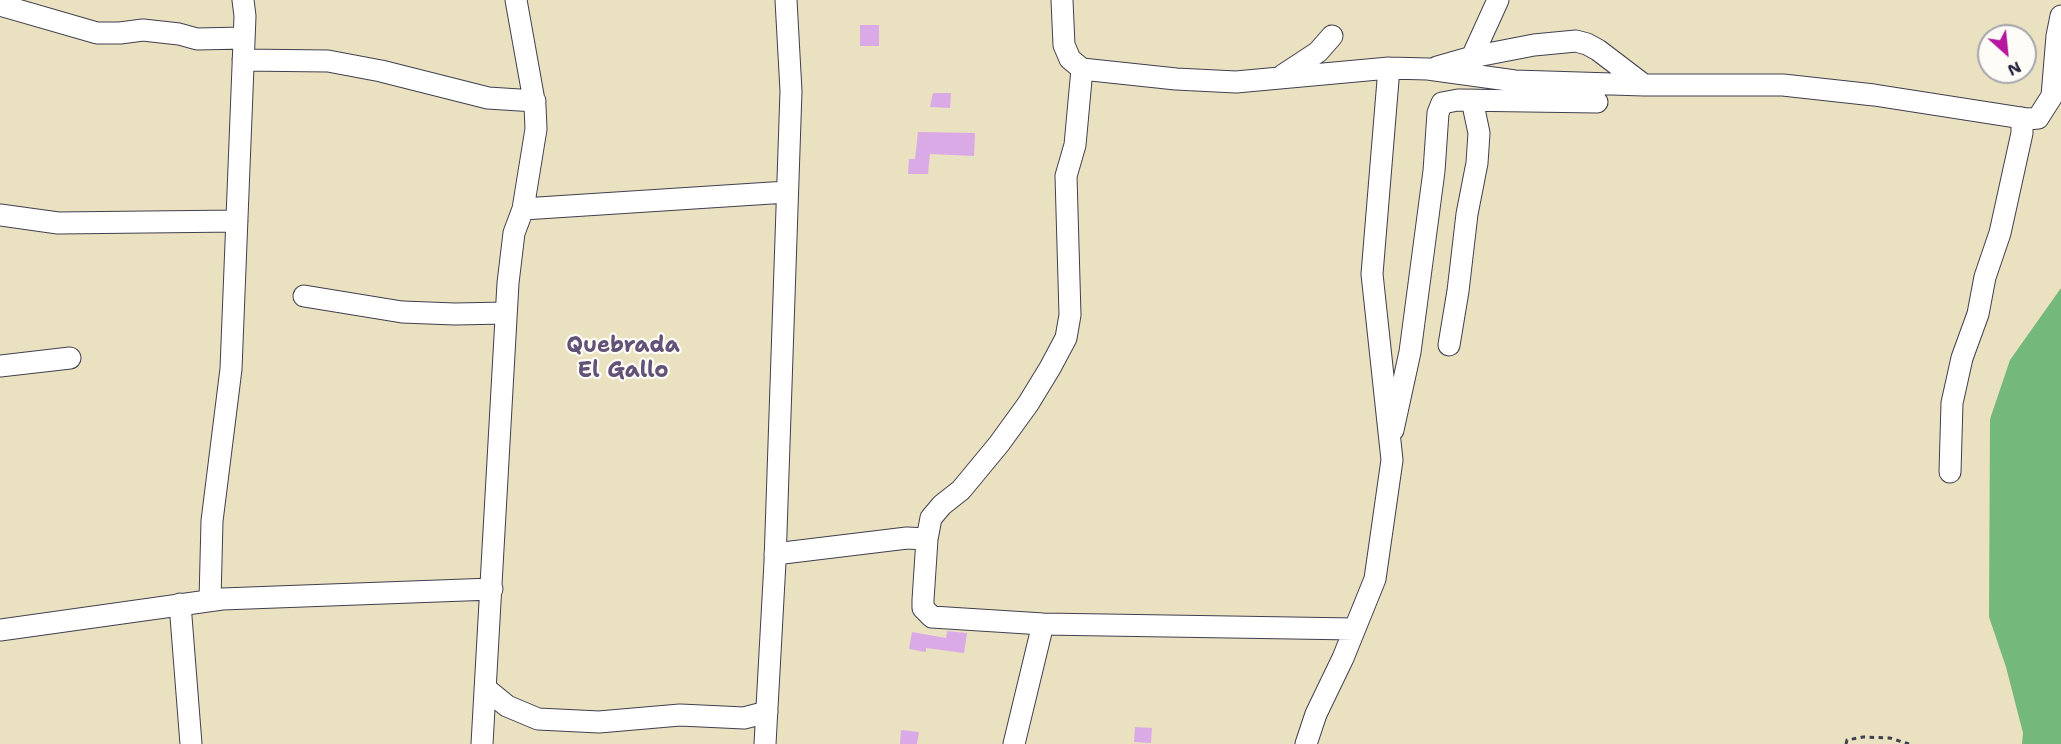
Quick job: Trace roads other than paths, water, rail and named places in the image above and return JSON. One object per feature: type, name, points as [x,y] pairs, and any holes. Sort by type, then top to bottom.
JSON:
[{"type":"street","points":[[210,600],[212,521],[231,369],[244,38],[243,0]]},
{"type":"street","points":[[482,744],[506,313],[514,233],[523,209],[536,129],[535,101],[516,0]]},
{"type":"street","points":[[765,744],[775,554],[790,91],[786,0]]},
{"type":"street","points":[[1062,0],[1064,45],[1070,59],[1082,69],[1176,79],[1236,82],[1389,68],[1428,69],[1515,81],[1644,85],[1783,85],[1874,95],[2025,118],[2038,118],[2052,96],[2061,16]]},
{"type":"street","points":[[1472,57],[1498,0]]},
{"type":"street","points":[[0,5],[49,17],[97,33],[143,30],[179,34],[197,39],[244,38]]},
{"type":"street","points":[[1280,77],[1318,52],[1332,36]]},
{"type":"street","points":[[1428,69],[1472,57],[1534,45],[1576,41],[1598,50],[1644,85]]},
{"type":"street","points":[[243,60],[328,61],[381,71],[488,98],[535,101]]},
{"type":"street","points":[[1306,744],[1316,714],[1343,658],[1375,579],[1392,460],[1372,274],[1389,68]]},
{"type":"street","points":[[1082,69],[1075,145],[1066,176],[1070,315],[1066,338],[1028,404],[1005,436],[961,490],[942,505],[931,518],[927,539],[923,600],[926,613],[932,617],[1043,624],[1354,629]]},
{"type":"street","points":[[1449,72],[1455,87],[1465,100],[1479,134],[1477,163],[1467,214],[1449,345]]},
{"type":"street","points":[[1390,439],[1396,423],[1410,352],[1434,171],[1438,113],[1442,103],[1465,100],[1597,102]]},
{"type":"street","points":[[1950,472],[1952,404],[1962,358],[1978,314],[1985,277],[2000,233],[2025,118]]},
{"type":"street","points":[[523,209],[787,192]]},
{"type":"street","points":[[0,215],[58,223],[237,221]]},
{"type":"street","points":[[304,296],[402,312],[506,313]]},
{"type":"street","points":[[0,366],[70,358]]},
{"type":"street","points":[[775,554],[907,538],[927,539]]},
{"type":"street","points":[[0,630],[210,600],[492,589]]},
{"type":"street","points":[[180,604],[191,744]]},
{"type":"street","points":[[1014,744],[1043,624]]},
{"type":"street","points":[[485,688],[507,706],[538,719],[599,722],[680,716],[744,718],[767,712]]},
{"type":"district","name":"Quebrada El Gallo","points":[[623,358]]}]
